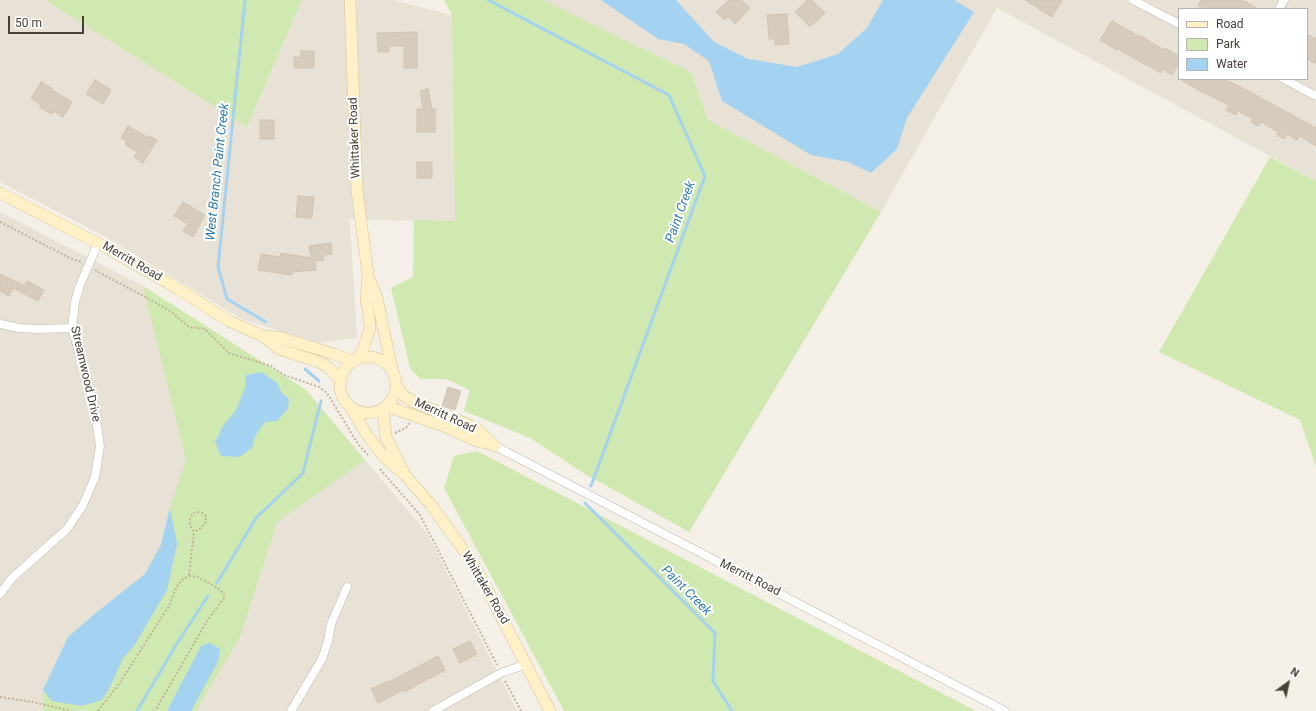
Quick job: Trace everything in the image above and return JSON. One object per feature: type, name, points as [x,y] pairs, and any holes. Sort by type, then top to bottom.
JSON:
[{"type":"main road","name":"Whittaker Road","points":[[350,0],[357,191],[368,276],[366,300],[370,328],[364,347],[355,360]]},
{"type":"main road","name":"Merritt Road","points":[[0,193],[98,243],[170,284],[229,321],[263,336],[279,349],[319,362],[328,367],[340,379]]},
{"type":"main road","name":"Whittaker Road","points":[[368,276],[377,298],[392,370]]},
{"type":"main road","name":"Merritt Road","points":[[263,336],[278,337],[355,360]]},
{"type":"main road","points":[[366,356],[381,359],[392,370],[396,378],[395,394],[385,408],[375,412],[359,412],[351,408],[345,402],[339,387],[340,379],[346,366],[355,360],[366,356]]},
{"type":"main road","name":"Merritt Road","points":[[396,386],[404,396],[414,402],[476,428],[495,446]]},
{"type":"main road","name":"Whittaker Road","points":[[351,408],[368,438],[385,458],[405,475],[431,505],[475,566],[550,711]]},
{"type":"main road","name":"Whittaker Road","points":[[385,408],[386,438],[405,475]]},
{"type":"main road","name":"Merritt Road","points":[[385,408],[441,425],[477,441],[495,446]]},
{"type":"street","points":[[1133,0],[1178,23]]},
{"type":"street","points":[[1286,80],[1316,96]]},
{"type":"street","name":"Streamwood Drive","points":[[0,594],[12,578],[67,529],[83,505],[96,478],[100,446],[94,405],[72,328],[80,285],[98,243]]},
{"type":"street","points":[[0,324],[19,328],[37,329],[72,328]]},
{"type":"street","name":"Merritt Road","points":[[495,446],[1005,711]]},
{"type":"street","points":[[291,711],[322,659],[332,624],[347,587]]},
{"type":"street","points":[[433,711],[501,673],[527,664]]},
{"type":"path","points":[[0,222],[72,260],[88,265],[101,274],[170,310],[189,327],[205,329],[229,353],[271,366],[284,375],[319,387],[328,393],[358,444],[369,456]]},
{"type":"path","points":[[392,434],[406,428],[409,420]]},
{"type":"path","points":[[379,468],[420,515],[497,666]]},
{"type":"path","points":[[189,576],[194,532],[190,525],[190,518],[197,512],[202,512],[206,516],[206,522],[201,528],[194,532]]},
{"type":"path","points":[[98,711],[119,684],[169,606],[176,588],[182,580],[189,576],[209,583],[220,590],[224,594],[224,598],[207,621],[155,711]]},
{"type":"path","points":[[505,680],[521,711]]},
{"type":"path","points":[[0,697],[33,702],[71,711]]},
{"type":"shaded area","points":[[0,0],[45,0],[247,127],[302,0],[393,0],[452,15],[455,222],[350,219],[357,338],[318,343],[242,319],[102,235],[0,182]]},
{"type":"shaded area","points":[[543,0],[1316,0],[1316,181],[997,8],[881,212],[708,120],[691,72]]},
{"type":"shaded area","points":[[0,212],[143,286],[306,390],[427,533],[517,711],[0,711]]},
{"type":"green space","points":[[45,0],[302,0],[247,127]]},
{"type":"green space","points":[[444,0],[543,0],[691,72],[708,120],[881,212],[689,532],[585,474],[530,438],[464,411],[470,390],[446,379],[420,379],[410,368],[391,288],[413,277],[414,220],[455,221],[452,15]]},
{"type":"green space","points":[[1270,157],[1316,181],[1316,466],[1300,420],[1159,352]]},
{"type":"green space","points":[[143,286],[306,390],[365,460],[277,522],[240,637],[196,711],[43,711],[43,690],[68,637],[145,574],[161,545],[170,508],[186,460]]},
{"type":"green space","points":[[477,451],[976,711],[564,711],[444,488],[454,456]]},
{"type":"water","points":[[601,0],[676,0],[714,42],[748,59],[797,67],[838,54],[867,28],[883,0],[954,0],[974,12],[907,118],[897,149],[871,173],[848,162],[811,155],[722,101],[709,61],[684,44],[658,39]]},
{"type":"water","points":[[262,372],[277,383],[281,392],[289,399],[288,409],[277,421],[265,422],[255,436],[252,448],[239,457],[221,456],[215,442],[223,426],[236,410],[245,388],[246,375]]},
{"type":"water","points":[[170,508],[177,544],[167,590],[134,646],[123,658],[110,687],[102,700],[82,706],[52,701],[43,690],[68,637],[145,574],[161,545]]},
{"type":"water","points":[[210,643],[220,649],[218,662],[191,711],[167,711],[201,646]]},
{"type":"building","points":[[729,0],[741,0],[750,8],[735,24],[728,17],[725,20],[716,12]]},
{"type":"building","points":[[808,0],[812,0],[825,13],[810,27],[795,12]]},
{"type":"building","points":[[1025,0],[1062,0],[1052,17]]},
{"type":"building","points":[[1201,0],[1243,0],[1256,8],[1202,8],[1198,6]]},
{"type":"building","points":[[787,14],[789,44],[775,45],[775,39],[769,39],[767,15]]},
{"type":"building","points":[[1112,21],[1164,50],[1165,48],[1178,55],[1178,65],[1172,75],[1163,69],[1161,73],[1100,40]]},
{"type":"building","points":[[417,32],[417,68],[404,68],[404,46],[389,46],[389,52],[378,52],[377,33]]},
{"type":"building","points":[[1308,35],[1316,39],[1316,64],[1308,60]]},
{"type":"building","points":[[301,51],[314,51],[314,68],[294,68],[294,57],[301,57]]},
{"type":"building","points":[[95,80],[111,90],[103,104],[86,94]]},
{"type":"building","points":[[1182,80],[1225,80],[1239,86],[1316,128],[1316,146],[1300,136],[1297,140],[1287,134],[1284,139],[1277,135],[1278,132],[1261,122],[1258,126],[1251,122],[1253,119],[1238,111],[1236,115],[1226,110],[1229,105],[1198,90]]},
{"type":"building","points":[[41,82],[72,102],[63,117],[54,111],[52,114],[39,107],[41,104],[31,99]]},
{"type":"building","points":[[428,89],[432,109],[435,109],[435,132],[417,132],[417,109],[423,109],[420,91]]},
{"type":"building","points":[[260,120],[274,120],[274,139],[260,139]]},
{"type":"building","points":[[128,126],[149,138],[150,136],[157,140],[143,163],[134,157],[137,152],[125,144],[127,141],[121,138]]},
{"type":"building","points":[[417,162],[432,162],[432,178],[417,178]]},
{"type":"building","points":[[298,196],[314,197],[312,218],[296,217]]},
{"type":"building","points":[[183,202],[205,215],[193,237],[183,231],[188,224],[174,216]]},
{"type":"building","points":[[331,243],[332,254],[323,255],[324,260],[315,261],[316,270],[292,272],[292,275],[258,270],[261,254],[280,257],[281,253],[311,258],[309,246]]},
{"type":"building","points":[[0,274],[25,286],[27,281],[44,290],[38,301],[13,288],[9,296],[0,291]]},
{"type":"building","points":[[448,387],[461,391],[455,410],[442,406]]},
{"type":"building","points":[[470,641],[477,654],[460,663],[453,649]]},
{"type":"building","points":[[438,656],[445,670],[404,692],[403,690],[378,703],[371,689],[388,681],[389,682]]},
{"type":"waterway","name":"West Branch Paint Creek","points":[[245,0],[218,267],[227,299],[266,322]]},
{"type":"waterway","name":"Paint Creek","points":[[488,0],[669,95],[705,176],[591,486]]},
{"type":"waterway","name":"West Branch Paint Creek","points":[[305,369],[319,381]]},
{"type":"waterway","name":"West Branch Paint Creek","points":[[217,583],[256,518],[303,473],[321,401]]},
{"type":"waterway","name":"Paint Creek","points":[[585,503],[715,633],[713,681],[732,711]]},
{"type":"waterway","name":"West Branch Paint Creek","points":[[137,711],[176,645],[208,596]]}]
